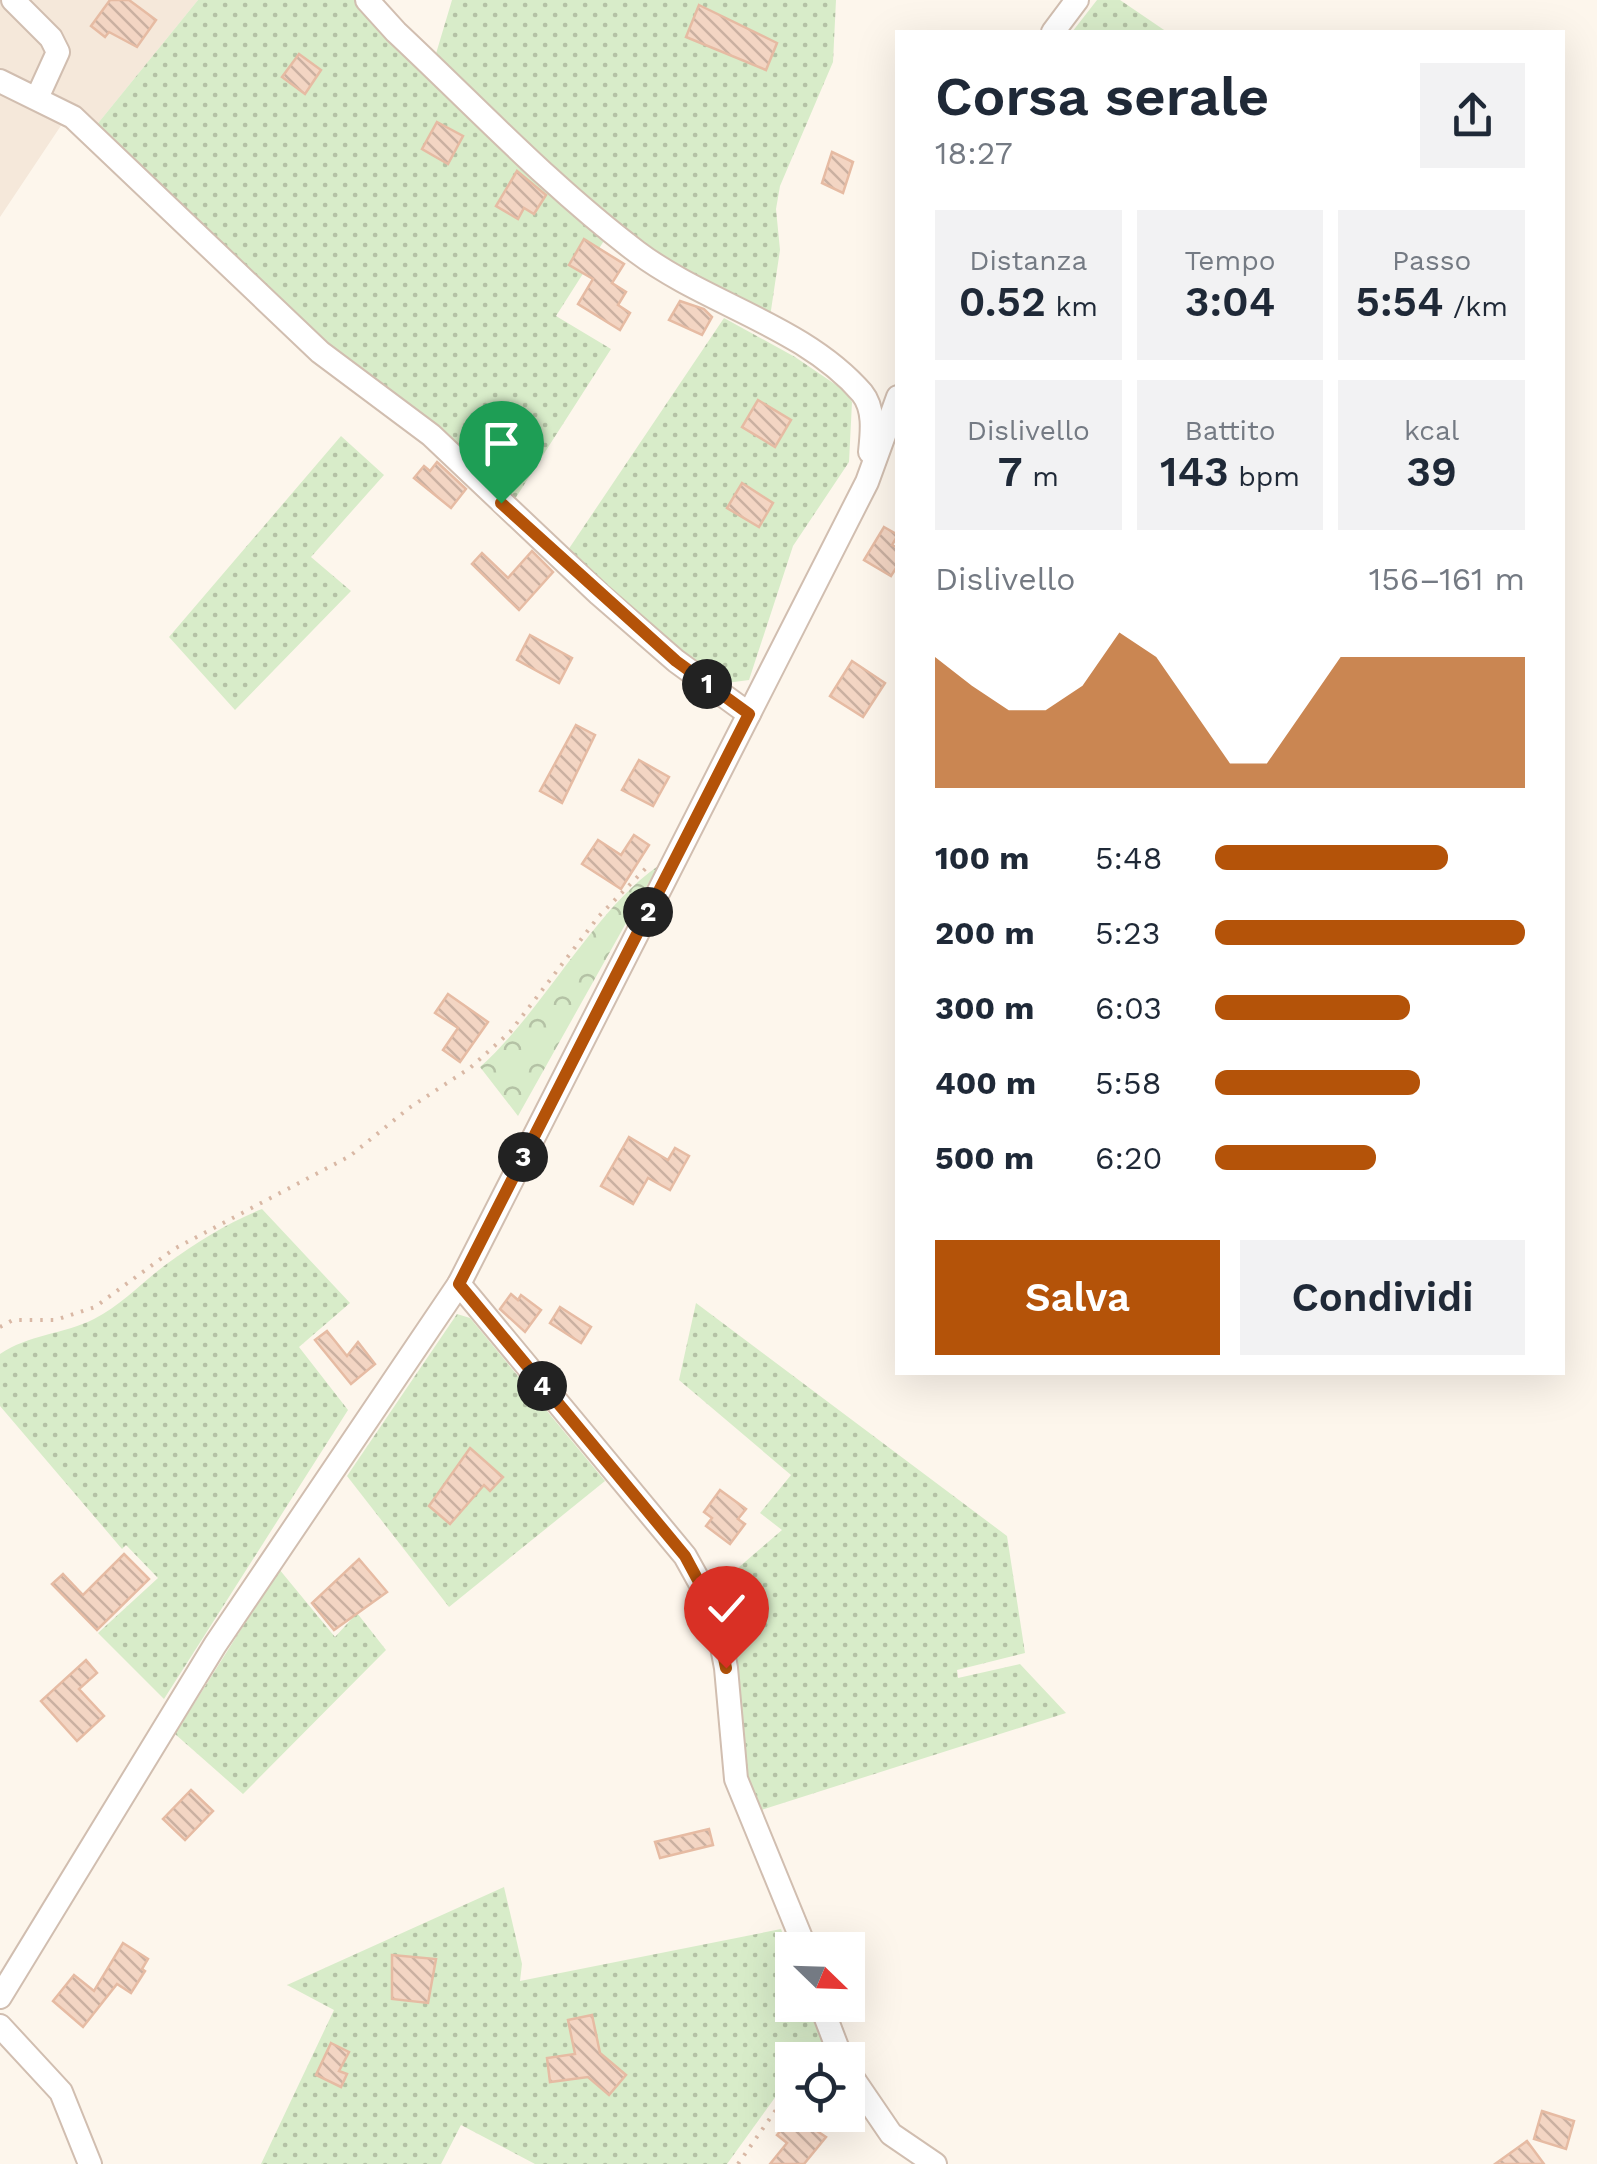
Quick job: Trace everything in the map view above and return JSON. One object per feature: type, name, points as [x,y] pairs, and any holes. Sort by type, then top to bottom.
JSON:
[{"type":"street","points":[[12,0],[51,38],[58,52],[37,98]]},
{"type":"street","points":[[367,0],[396,32],[639,254],[796,343],[851,383],[866,398],[872,424],[867,482]]},
{"type":"street","points":[[1055,30],[1077,0]]},
{"type":"street","points":[[0,81],[73,117],[320,352],[431,434],[599,594],[676,661],[749,714]]},
{"type":"street","points":[[0,1997],[216,1645],[459,1284],[867,482],[895,404]]},
{"type":"street","points":[[459,1284],[685,1556],[714,1610],[726,1668],[736,1779],[799,1932]]},
{"type":"street","points":[[0,2026],[61,2092],[90,2164]]},
{"type":"street","points":[[865,2096],[891,2134],[935,2164]]},
{"type":"path","points":[[0,1327],[13,1320],[55,1320],[95,1307],[174,1249],[342,1162],[496,1045],[534,1004],[599,916],[656,858],[681,846]]},
{"type":"path","points":[[738,2164],[775,2111]]},
{"type":"shaded area","points":[[0,0],[198,0],[95,127],[72,109],[0,217]]},
{"type":"green space","points":[[198,0],[359,0],[607,236],[556,316],[611,349],[513,502],[468,452],[426,418],[336,358],[95,127]]},
{"type":"green space","points":[[452,0],[836,0],[833,62],[780,186],[776,209],[780,250],[770,317],[692,278],[625,233],[435,57]]},
{"type":"green space","points":[[1097,0],[1120,0],[1164,30],[1074,30]]},
{"type":"green space","points":[[724,318],[795,357],[845,391],[852,402],[849,462],[793,546],[749,680],[719,684],[564,556]]},
{"type":"green space","points":[[341,436],[384,475],[311,557],[351,591],[235,710],[169,637]]},
{"type":"green space","points":[[658,866],[518,1116],[480,1067],[526,1018],[612,908]]},
{"type":"green space","points":[[262,1209],[350,1303],[299,1347],[348,1410],[164,1699],[98,1633],[158,1578],[126,1545],[122,1549],[0,1406],[0,1354],[94,1319],[190,1248]]},
{"type":"green space","points":[[696,1303],[1007,1536],[1025,1653],[957,1670],[958,1678],[1020,1664],[1066,1713],[758,1811],[746,1779],[734,1638],[717,1586],[782,1530],[760,1513],[791,1475],[679,1380]]},
{"type":"green space","points":[[457,1314],[470,1318],[605,1481],[449,1607],[347,1476]]},
{"type":"green space","points":[[279,1569],[335,1637],[357,1613],[386,1650],[243,1794],[175,1734]]},
{"type":"green space","points":[[504,1887],[522,1964],[520,1981],[781,1929],[782,1932],[775,1932],[775,2022],[816,2022],[823,2040],[775,2042],[775,2098],[727,2164],[535,2164],[461,2125],[441,2164],[261,2164],[334,2010],[287,1985]]},
{"type":"building","points":[[110,0],[129,0],[156,20],[137,47],[109,32],[105,37],[91,26]]},
{"type":"building","points":[[699,5],[777,43],[766,70],[686,37]]},
{"type":"building","points":[[299,54],[321,70],[305,94],[282,77]]},
{"type":"building","points":[[437,122],[463,136],[448,164],[422,149]]},
{"type":"building","points":[[832,152],[853,162],[843,193],[822,183]]},
{"type":"building","points":[[517,171],[546,195],[534,214],[524,208],[518,219],[496,206]]},
{"type":"building","points":[[584,239],[624,264],[612,283],[626,292],[618,305],[630,313],[620,330],[578,304],[593,279],[569,265]]},
{"type":"building","points":[[680,301],[704,309],[712,317],[702,335],[669,320]]},
{"type":"building","points":[[758,400],[791,420],[775,447],[742,427]]},
{"type":"building","points":[[437,462],[466,489],[451,508],[414,478],[424,466],[430,471]]},
{"type":"building","points":[[742,483],[773,503],[759,527],[727,508]]},
{"type":"building","points":[[884,527],[895,533],[895,570],[891,576],[864,560]]},
{"type":"building","points":[[532,551],[553,572],[519,610],[472,564],[482,553],[508,578]]},
{"type":"building","points":[[530,635],[572,658],[559,683],[517,660]]},
{"type":"building","points":[[852,661],[885,683],[863,717],[830,696]]},
{"type":"building","points":[[576,725],[595,735],[562,803],[540,791]]},
{"type":"building","points":[[639,760],[669,777],[653,806],[622,790]]},
{"type":"building","points":[[634,835],[649,845],[621,889],[582,864],[598,840],[621,855]]},
{"type":"building","points":[[448,994],[488,1022],[460,1062],[443,1050],[458,1028],[435,1013]]},
{"type":"building","points":[[629,1137],[668,1160],[675,1148],[689,1156],[670,1190],[648,1178],[633,1204],[601,1186]]},
{"type":"building","points":[[511,1294],[518,1300],[521,1295],[541,1310],[525,1332],[500,1309]]},
{"type":"building","points":[[560,1307],[591,1327],[581,1343],[550,1323]]},
{"type":"building","points":[[327,1331],[347,1356],[358,1342],[375,1364],[351,1384],[315,1340]]},
{"type":"building","points":[[470,1448],[503,1477],[490,1491],[484,1485],[450,1524],[429,1506]]},
{"type":"building","points":[[720,1490],[746,1509],[738,1519],[745,1524],[730,1544],[706,1526],[712,1518],[704,1512]]},
{"type":"building","points":[[124,1554],[149,1579],[97,1630],[52,1584],[63,1574],[83,1595]]},
{"type":"building","points":[[359,1559],[387,1592],[334,1630],[312,1603]]},
{"type":"building","points":[[86,1660],[97,1673],[79,1689],[104,1716],[77,1741],[41,1701]]},
{"type":"building","points":[[191,1790],[213,1811],[185,1840],[163,1819]]},
{"type":"building","points":[[709,1829],[713,1845],[660,1858],[655,1842]]},
{"type":"building","points":[[123,1943],[148,1959],[142,1969],[145,1971],[131,1993],[117,1984],[83,2027],[53,2001],[74,1975],[94,1991]]},
{"type":"building","points":[[392,1955],[436,1959],[428,2003],[392,1999]]},
{"type":"building","points":[[592,2015],[600,2053],[626,2075],[609,2095],[588,2077],[550,2082],[547,2058],[575,2054],[568,2020]]},
{"type":"building","points":[[331,2043],[349,2052],[339,2071],[347,2074],[341,2087],[316,2075]]},
{"type":"building","points":[[1542,2111],[1574,2121],[1566,2149],[1534,2139]]},
{"type":"building","points":[[818,2132],[826,2137],[804,2164],[770,2164],[787,2143],[777,2135]]},
{"type":"building","points":[[1527,2141],[1544,2164],[1495,2164]]},
{"type":"route","points":[[501,503],[676,661],[749,714],[459,1284],[685,1556],[714,1610],[726,1668]]}]
